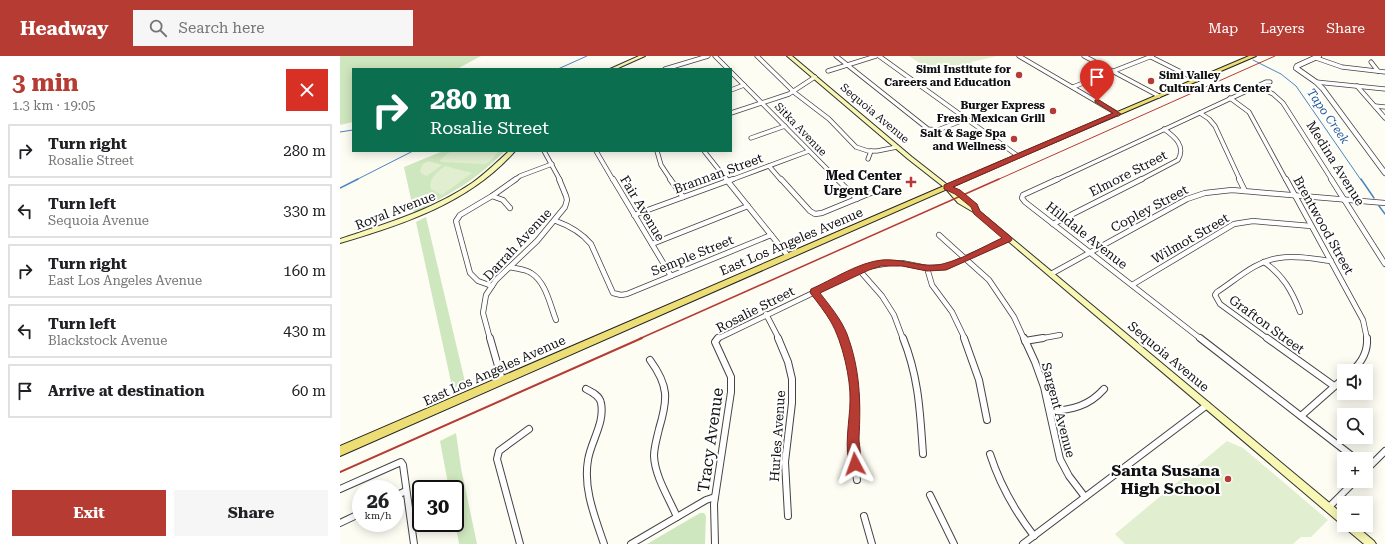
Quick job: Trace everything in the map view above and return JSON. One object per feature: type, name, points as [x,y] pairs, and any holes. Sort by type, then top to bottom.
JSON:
[{"type":"main road","points":[[614,68],[643,56]]},
{"type":"main road","name":"Sequoia Avenue","points":[[789,56],[947,187],[952,194],[969,209],[977,212],[1337,515]]},
{"type":"main road","name":"East Los Angeles Avenue","points":[[340,451],[1018,156],[1253,56]]},
{"type":"main road","name":"Royal Avenue","points":[[340,242],[409,219],[449,201],[471,188],[488,175],[511,152]]},
{"type":"main road","points":[[1356,532],[1371,544]]},
{"type":"street","points":[[668,68],[708,56]]},
{"type":"street","points":[[715,56],[727,68]]},
{"type":"street","points":[[756,56],[794,92],[829,118],[852,144],[860,149],[871,151],[883,151],[897,147]]},
{"type":"street","points":[[836,56],[928,128],[938,130],[966,119]]},
{"type":"street","points":[[828,71],[876,56]]},
{"type":"street","points":[[880,56],[1018,156]]},
{"type":"street","points":[[1019,56],[1118,114]]},
{"type":"street","points":[[1084,56],[1159,96]]},
{"type":"street","points":[[1073,87],[1150,56],[1198,80]]},
{"type":"street","points":[[1385,72],[1342,67],[1318,57],[1296,67],[1316,82],[1385,173]]},
{"type":"street","points":[[1371,62],[1378,71]]},
{"type":"street","name":"Sitka Avenue","points":[[732,73],[857,199]]},
{"type":"street","points":[[732,113],[794,92],[814,77]]},
{"type":"street","name":"Hilldale Avenue","points":[[1270,82],[1266,82],[1230,98],[1022,196],[1025,202],[1347,452]]},
{"type":"street","points":[[1316,82],[1385,89]]},
{"type":"street","points":[[732,90],[744,86]]},
{"type":"street","name":"Medina Avenue","points":[[1257,86],[1273,94],[1283,103],[1385,264]]},
{"type":"street","points":[[1357,86],[1385,118]]},
{"type":"street","name":"Brentwood Street","points":[[1230,98],[1249,112],[1363,320],[1367,330],[1368,339],[1367,350],[1363,361],[1360,364]]},
{"type":"street","points":[[1375,106],[1385,107]]},
{"type":"street","points":[[1200,112],[1215,126],[1246,191]]},
{"type":"street","points":[[751,138],[785,126]]},
{"type":"street","name":"Elmore Street","points":[[1053,224],[1178,160],[1182,153],[1181,144],[1174,136],[1164,129]]},
{"type":"street","name":"Brannan Street","points":[[634,215],[809,151]]},
{"type":"street","points":[[868,160],[871,151]]},
{"type":"street","name":"Darrah Avenue","points":[[502,380],[483,313],[485,298],[492,286],[563,212],[567,201],[567,196],[545,152]]},
{"type":"street","name":"Fair Avenue","points":[[597,152],[671,276]]},
{"type":"street","points":[[657,152],[661,165],[683,197]]},
{"type":"street","points":[[705,152],[788,256]]},
{"type":"street","points":[[492,286],[478,281],[470,273],[456,221],[460,215],[492,196],[520,176],[552,164]]},
{"type":"street","points":[[769,166],[812,212],[822,213],[878,190]]},
{"type":"street","name":"Copley Street","points":[[1051,274],[1194,196],[1218,191],[1246,191],[1385,203]]},
{"type":"street","points":[[492,196],[504,200],[510,208]]},
{"type":"street","points":[[652,244],[748,206]]},
{"type":"street","name":"Semple Street","points":[[556,221],[575,228],[586,238],[591,244],[613,293],[621,295],[627,294],[771,235]]},
{"type":"street","name":"Wilmot Street","points":[[1132,285],[1234,224],[1253,221],[1311,226]]},
{"type":"street","name":"Sargent Avenue","points":[[940,235],[989,280],[1014,317],[1044,387],[1060,459],[1069,476],[1085,497]]},
{"type":"street","name":"Rosalie Street","points":[[715,342],[722,335],[860,270],[874,265],[902,263],[927,268],[946,267],[1008,239]]},
{"type":"street","name":"Grafton Street","points":[[1331,261],[1285,257],[1273,258],[1264,262],[1217,292],[1215,295],[1220,304],[1334,386]]},
{"type":"street","points":[[1264,262],[1277,271],[1287,282],[1300,312]]},
{"type":"street","points":[[510,267],[525,271],[537,278],[542,285],[556,320]]},
{"type":"street","points":[[927,268],[932,285],[952,312],[963,334],[979,380],[988,420]]},
{"type":"street","points":[[860,270],[882,296],[894,315],[907,348],[914,370],[918,396],[923,454]]},
{"type":"street","points":[[814,292],[834,318],[842,334],[851,363],[856,399],[853,448],[857,480]]},
{"type":"street","name":"Hurles Avenue","points":[[766,314],[783,346],[792,379],[792,405],[785,466],[785,492],[788,516]]},
{"type":"street","points":[[1025,341],[1060,335]]},
{"type":"street","name":"Tracy Avenue","points":[[715,342],[731,377],[729,411],[721,450],[715,497],[716,544]]},
{"type":"street","points":[[650,360],[656,367],[665,386],[667,398],[656,438],[654,457],[657,469],[677,517]]},
{"type":"street","points":[[1301,416],[1337,384]]},
{"type":"street","points":[[586,388],[595,392],[601,402],[601,413],[591,446],[587,473],[587,487],[590,504],[604,544]]},
{"type":"street","points":[[1050,410],[1068,410],[1083,407],[1095,399],[1104,389]]},
{"type":"street","points":[[1023,544],[1207,405]]},
{"type":"street","points":[[520,544],[497,459],[499,451],[529,429]]},
{"type":"street","points":[[1373,462],[1385,451]]},
{"type":"street","points":[[990,454],[1004,494],[1015,513],[1034,536]]},
{"type":"street","points":[[340,488],[401,462],[403,465],[414,544]]},
{"type":"street","points":[[1328,508],[1348,488]]},
{"type":"street","points":[[930,495],[954,544]]},
{"type":"street","points":[[631,544],[706,500],[715,497]]},
{"type":"street","points":[[864,516],[872,544]]},
{"type":"street","points":[[340,523],[352,517]]},
{"type":"green space","points":[[340,56],[481,56],[459,68],[352,68],[352,122],[340,125]]},
{"type":"green space","points":[[909,56],[997,56],[971,62],[974,65],[939,76]]},
{"type":"green space","points":[[441,152],[504,152],[472,179],[451,193],[414,213],[404,167]]},
{"type":"green space","points":[[450,152],[498,152],[489,162],[485,164],[441,162],[440,160]]},
{"type":"green space","points":[[428,161],[442,165],[427,176],[422,174],[420,171],[423,164]]},
{"type":"green space","points":[[445,166],[472,173],[442,195],[431,189],[430,185],[434,176]]},
{"type":"green space","points":[[426,217],[466,386],[453,391],[416,222]]},
{"type":"green space","points":[[456,433],[464,480],[447,480],[440,441]]},
{"type":"green space","name":"Santa Susana High School","points":[[1227,441],[1243,448],[1328,520],[1311,537],[1301,537],[1293,544],[1125,544],[1115,534]]},
{"type":"green space","points":[[464,482],[477,544],[459,544],[457,532],[464,532]]},
{"type":"green space","points":[[700,513],[704,513],[706,516],[705,544],[647,544]]},
{"type":"waterway","points":[[560,68],[587,56]]},
{"type":"waterway","name":"Tapo Creek","points":[[1253,60],[1281,74],[1296,86],[1361,180]]},
{"type":"waterway","points":[[340,132],[352,130]]},
{"type":"waterway","points":[[356,180],[411,152]]},
{"type":"waterway","name":"Tapo Creek","points":[[1361,179],[1374,198]]},
{"type":"waterway","points":[[340,188],[356,180]]},
{"type":"waterway","name":"Tapo Creek","points":[[1379,206],[1385,214]]},
{"type":"railway","points":[[997,180],[1275,56]]},
{"type":"railway","points":[[639,339],[999,179]]},
{"type":"railway","points":[[340,472],[642,338]]},
{"type":"place","name":"Simi Institute for Careers and Education","points":[[1019,75]]},
{"type":"place","name":"Simi Valley Cultural Arts Center","points":[[1151,81]]},
{"type":"place","name":"Burger Express Fresh Mexican Grill","points":[[1053,111]]},
{"type":"place","name":"Salt & Sage Spa and Wellness","points":[[1014,139]]},
{"type":"place","name":"Med Center Urgent Care","points":[[911,182]]},
{"type":"place","name":"Santa Susana High School","points":[[1228,479]]},
{"type":"route","points":[[855,464],[853,448],[856,399],[851,363],[842,334],[834,318],[814,292],[866,267],[881,263],[902,263],[927,268],[946,267],[1008,239],[977,212],[974,206],[957,192],[947,187],[1118,114],[1097,101]]}]
